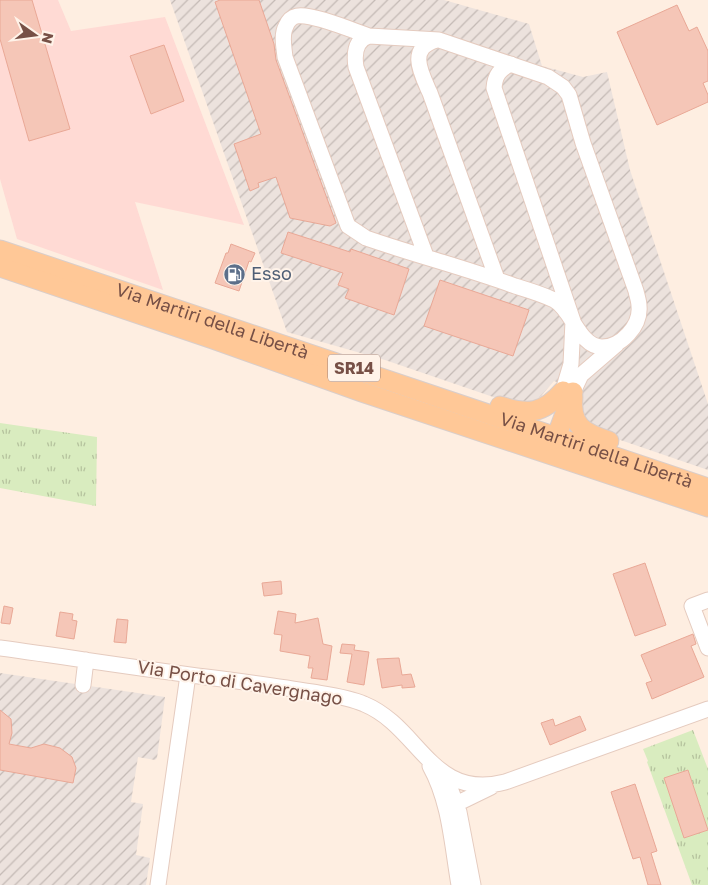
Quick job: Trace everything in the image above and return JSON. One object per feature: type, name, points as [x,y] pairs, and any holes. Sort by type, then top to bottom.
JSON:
[{"type":"main road","name":"Via Martiri della Libertà","points":[[0,250],[708,488]]},
{"type":"main road","name":"Via Martiri della Libertà","points":[[0,267],[369,394],[700,504]]},
{"type":"main road","name":"Via Martiri della Libertà","points":[[0,280],[154,331],[276,362]]},
{"type":"main road","points":[[380,377],[438,385],[525,412],[533,412],[547,406],[568,391]]},
{"type":"main road","points":[[553,437],[568,391]]},
{"type":"main road","points":[[568,391],[575,418],[581,429],[586,433],[688,470],[708,484]]},
{"type":"main road","points":[[369,394],[442,410],[538,441],[553,437]]},
{"type":"main road","points":[[553,437],[562,449],[680,491],[700,504]]},
{"type":"street","points":[[568,391],[585,371],[624,337],[633,329],[637,322],[639,306],[636,291],[582,143],[569,95],[548,77],[439,40],[369,36],[310,16],[297,16],[290,20],[285,27],[283,38],[285,57],[348,226],[366,238],[497,279],[554,300],[559,303],[579,332],[595,345],[609,346],[624,337]]},
{"type":"street","points":[[369,36],[363,38],[358,43],[355,51],[356,66],[426,256]]},
{"type":"street","points":[[439,40],[427,43],[422,48],[419,55],[421,74],[497,279]]},
{"type":"street","points":[[511,64],[504,67],[497,75],[494,88],[495,95],[573,321],[568,391]]},
{"type":"street","points":[[572,356],[580,356],[585,359],[585,371]]},
{"type":"street","points":[[708,600],[692,606],[708,648]]},
{"type":"street","name":"Via Porto di Cavergnago","points":[[0,648],[283,687],[356,701],[383,714],[445,774],[468,785],[476,786],[494,785],[708,709]]},
{"type":"street","points":[[82,685],[86,660]]},
{"type":"street","points":[[158,885],[188,675]]},
{"type":"street","points":[[429,760],[446,804],[459,885]]},
{"type":"street","points":[[445,774],[457,804],[473,885]]},
{"type":"street","points":[[448,819],[451,809],[457,804],[494,785]]},
{"type":"shaded area","points":[[0,0],[58,0],[71,31],[165,17],[244,225],[135,202],[163,290],[17,239],[0,179]]},
{"type":"shaded area","points":[[170,0],[444,0],[529,24],[542,66],[583,77],[607,72],[630,170],[708,404],[708,470],[597,432],[584,419],[581,401],[582,391],[554,381],[541,396],[533,401],[524,404],[514,404],[385,360],[287,332]]},
{"type":"shaded area","points":[[0,673],[165,697],[157,758],[155,760],[138,757],[131,802],[143,804],[136,855],[150,858],[146,885],[0,885]]},
{"type":"green space","points":[[0,423],[97,437],[96,506],[0,488]]},
{"type":"green space","points":[[693,730],[708,769],[708,885],[692,885],[643,749]]},
{"type":"building","points":[[0,0],[32,0],[70,129],[29,141],[0,39]]},
{"type":"building","points":[[220,0],[259,0],[274,44],[276,60],[336,223],[330,226],[290,218],[276,177],[258,183],[259,187],[250,191],[234,144],[261,134],[215,2]]},
{"type":"building","points":[[677,5],[689,31],[697,27],[708,51],[708,81],[703,83],[708,95],[708,102],[657,125],[617,32]]},
{"type":"building","points":[[164,45],[184,101],[151,114],[130,56]]},
{"type":"building","points":[[288,232],[350,252],[351,249],[409,269],[394,315],[345,298],[349,289],[338,285],[343,273],[281,253]]},
{"type":"building","points":[[231,244],[255,253],[251,262],[249,261],[239,291],[215,283]]},
{"type":"building","points":[[440,280],[529,310],[513,356],[424,326]]},
{"type":"building","points":[[645,563],[666,625],[635,636],[613,574]]},
{"type":"building","points":[[281,581],[282,594],[264,596],[262,583]]},
{"type":"building","points":[[4,606],[13,608],[10,624],[1,623]]},
{"type":"building","points":[[278,611],[296,614],[295,623],[318,618],[323,644],[332,646],[327,680],[311,678],[313,668],[308,668],[310,656],[280,651],[282,635],[274,634]]},
{"type":"building","points":[[60,612],[73,614],[72,620],[77,621],[74,639],[56,636]]},
{"type":"building","points":[[117,619],[128,620],[126,643],[114,642]]},
{"type":"building","points":[[693,634],[696,644],[691,646],[704,677],[652,699],[646,683],[652,681],[641,655]]},
{"type":"building","points":[[342,644],[355,645],[354,650],[369,652],[364,685],[347,682],[352,654],[340,653]]},
{"type":"building","points":[[399,658],[402,675],[411,674],[415,687],[402,688],[402,685],[382,688],[377,659]]},
{"type":"building","points":[[0,710],[11,719],[12,733],[9,744],[31,748],[44,744],[60,748],[72,757],[76,768],[73,783],[0,770]]},
{"type":"building","points":[[580,716],[586,730],[550,745],[541,723],[553,719],[555,726]]},
{"type":"building","points":[[688,770],[708,830],[684,838],[664,778]]},
{"type":"building","points":[[635,784],[657,851],[651,853],[661,885],[648,885],[640,857],[633,859],[611,792]]},
{"type":"place","name":"Esso","points":[[235,274]]}]
